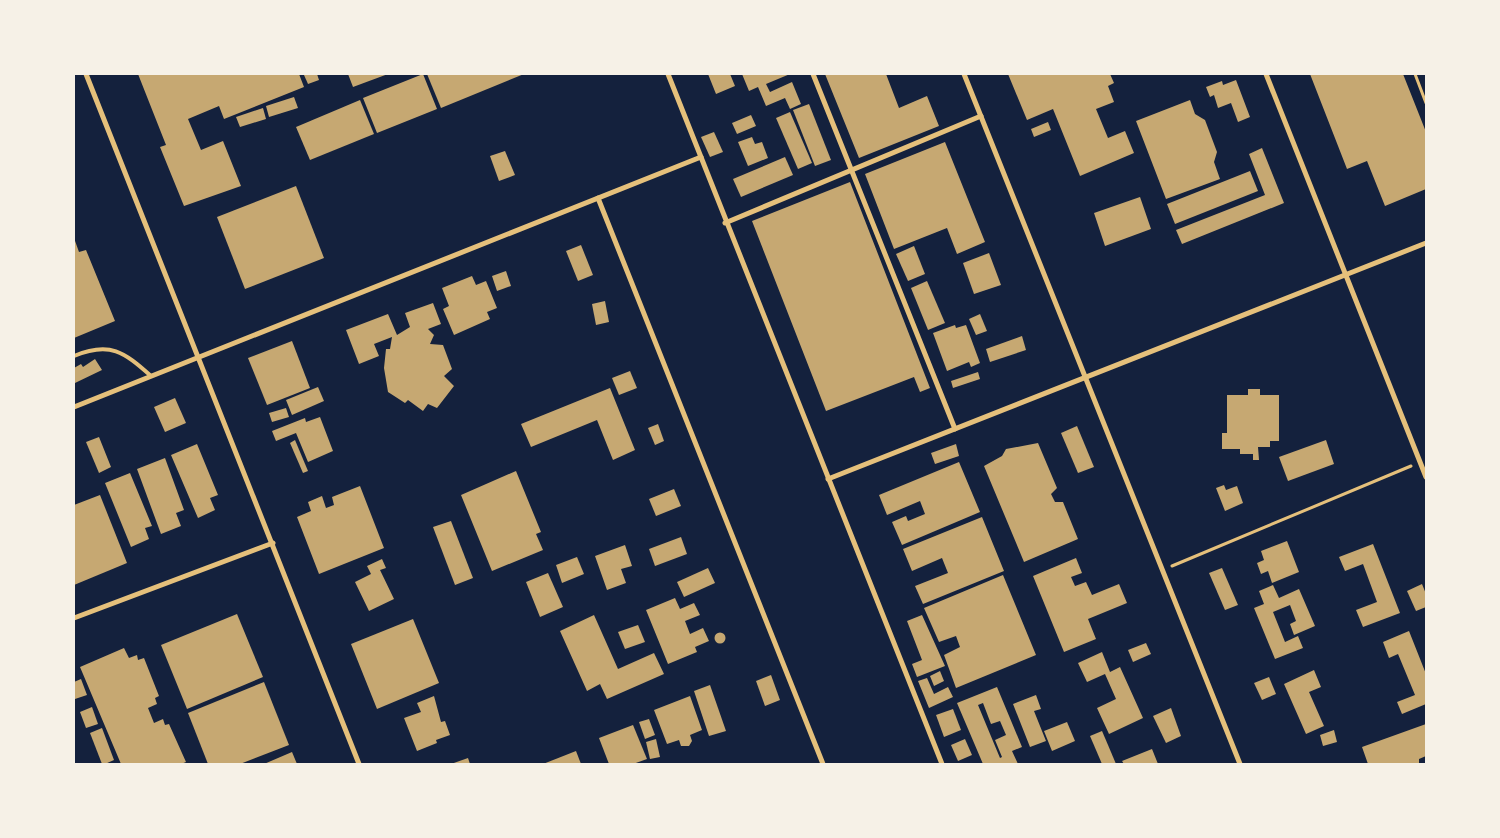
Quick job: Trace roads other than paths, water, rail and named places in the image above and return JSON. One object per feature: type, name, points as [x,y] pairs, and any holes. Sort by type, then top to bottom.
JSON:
[{"type":"street","points":[[86,74],[359,764]]},
{"type":"street","points":[[668,74],[725,223],[942,764]]},
{"type":"street","points":[[812,74],[955,429]]},
{"type":"street","points":[[964,74],[1240,764]]},
{"type":"street","points":[[1266,74],[1426,477]]},
{"type":"street","points":[[725,223],[981,116]]},
{"type":"street","points":[[74,407],[701,157]]},
{"type":"street","points":[[598,198],[823,764]]},
{"type":"street","points":[[828,479],[1426,243]]},
{"type":"street","points":[[74,618],[273,543]]},
{"type":"lane","points":[[74,356],[97,349],[118,351],[127,355],[151,376]]}]
